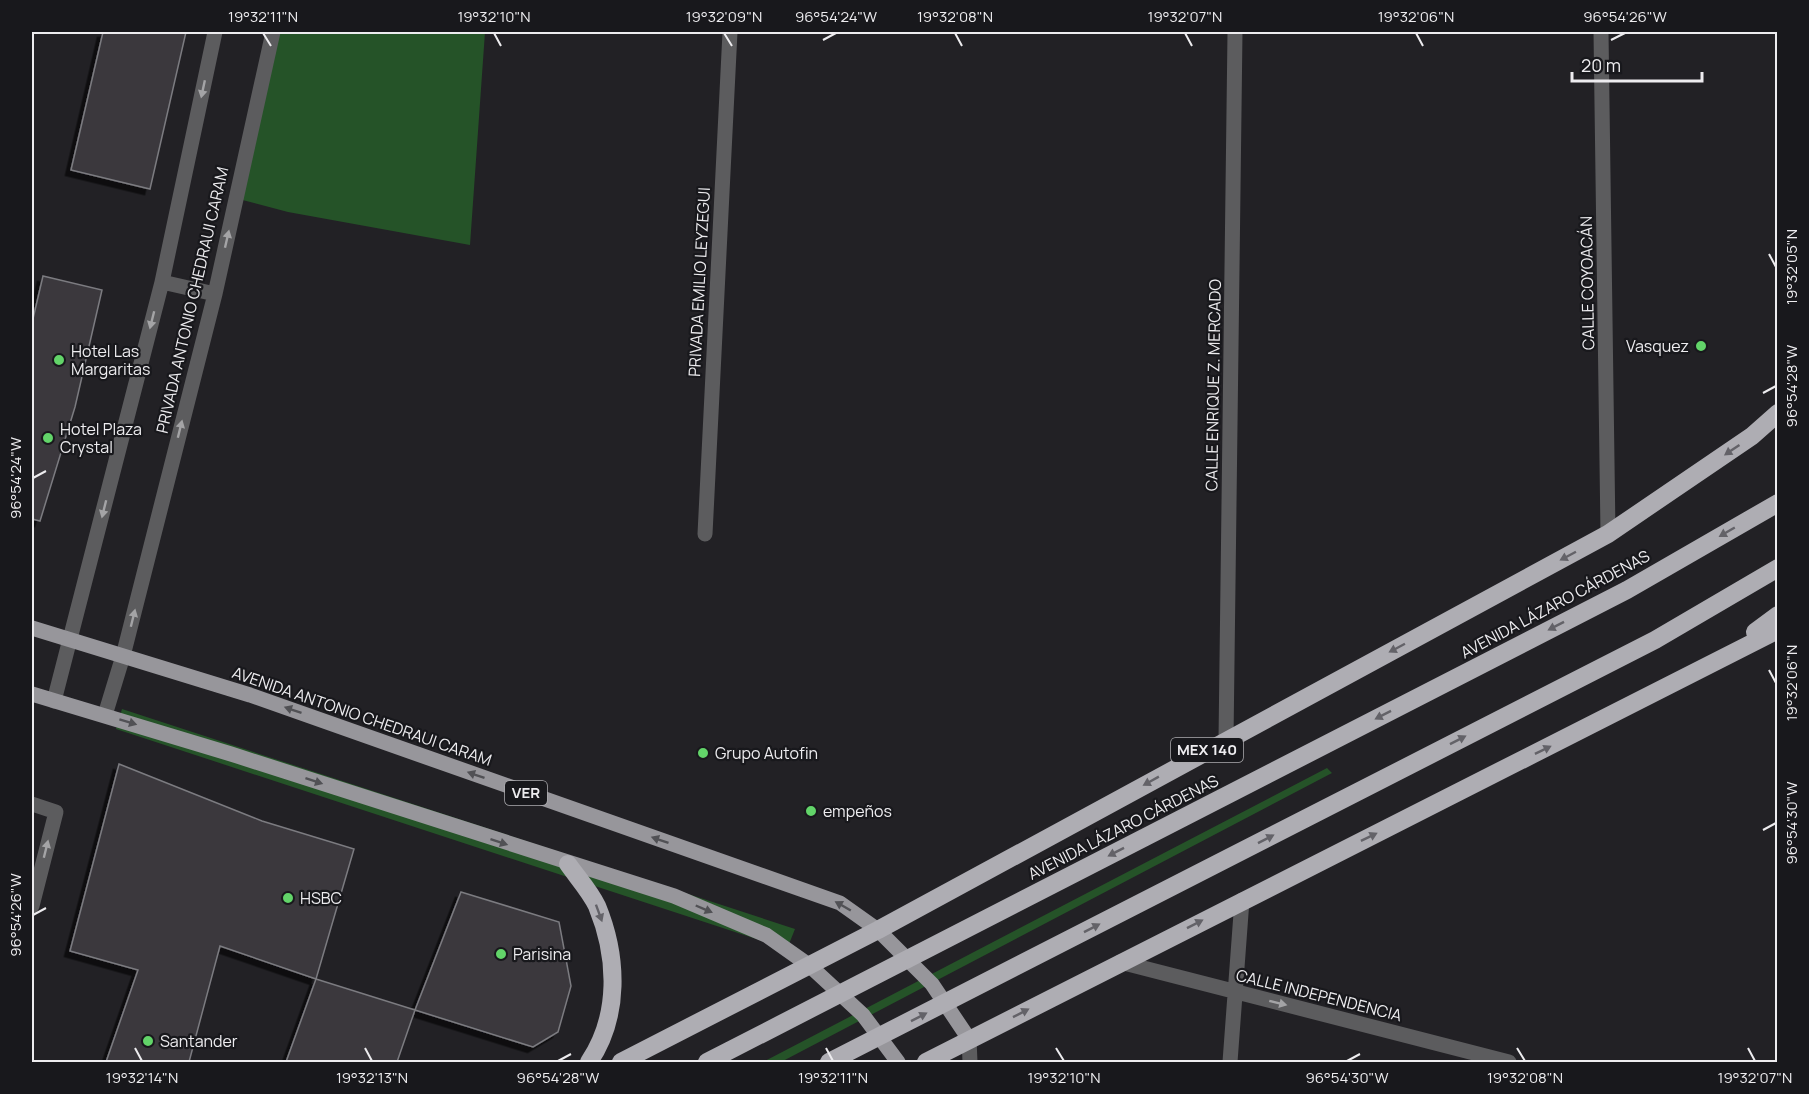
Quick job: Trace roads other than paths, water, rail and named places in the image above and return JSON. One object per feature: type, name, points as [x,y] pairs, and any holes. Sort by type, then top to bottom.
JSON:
[{"type":"highway","name":"MEX 140","points":[[621,1062],[878,930],[1608,534],[1752,436],[1778,413]]},
{"type":"highway","name":"AVENIDA LÁZARO CÁRDENAS","points":[[707,1062],[1627,590],[1778,503]]},
{"type":"highway","points":[[829,1062],[1655,640],[1778,568]]},
{"type":"highway","points":[[1705,669],[1778,615]]},
{"type":"highway","points":[[926,1062],[1778,630]]},
{"type":"highway","points":[[568,864],[596,904],[612,951],[612,1000],[599,1046],[589,1062]]},
{"type":"main road","name":"AVENIDA ANTONIO CHEDRAUI CARAM","points":[[32,628],[250,695],[840,903],[878,930],[932,984],[969,1039]]},
{"type":"main road","points":[[32,694],[105,715],[674,896],[766,935],[810,966],[863,1015],[898,1062]]},
{"type":"street","name":"PRIVADA ANTONIO CHEDRAUI CARAM","points":[[54,701],[162,282],[215,32]]},
{"type":"street","name":"PRIVADA ANTONIO CHEDRAUI CARAM","points":[[105,715],[123,656],[214,294],[273,32]]},
{"type":"street","name":"PRIVADA EMILIO LEYZEGUI","points":[[705,534],[730,32]]},
{"type":"street","name":"CALLE ENRIQUE Z. MERCADO","points":[[1226,740],[1235,32]]},
{"type":"street","name":"CALLE COYOACÁN","points":[[1601,32],[1608,534]]},
{"type":"street","points":[[162,282],[214,294]]},
{"type":"street","points":[[32,804],[56,812],[32,906]]},
{"type":"street","points":[[1230,1062],[1242,900]]},
{"type":"street","name":"CALLE INDEPENDENCIA","points":[[1120,962],[1509,1062]]},
{"type":"street","points":[[969,1039],[970,1062]]},
{"type":"place","name":"Vasquez","points":[[1701,346]]},
{"type":"place","name":"Hotel Las Margaritas","points":[[59,360]]},
{"type":"place","name":"Hotel Plaza Crystal","points":[[48,438]]},
{"type":"place","name":"Grupo Autofin","points":[[703,753]]},
{"type":"place","name":"empeños","points":[[811,811]]},
{"type":"place","name":"HSBC","points":[[288,898]]},
{"type":"place","name":"Parisina","points":[[501,954]]},
{"type":"place","name":"Santander","points":[[148,1041]]}]
